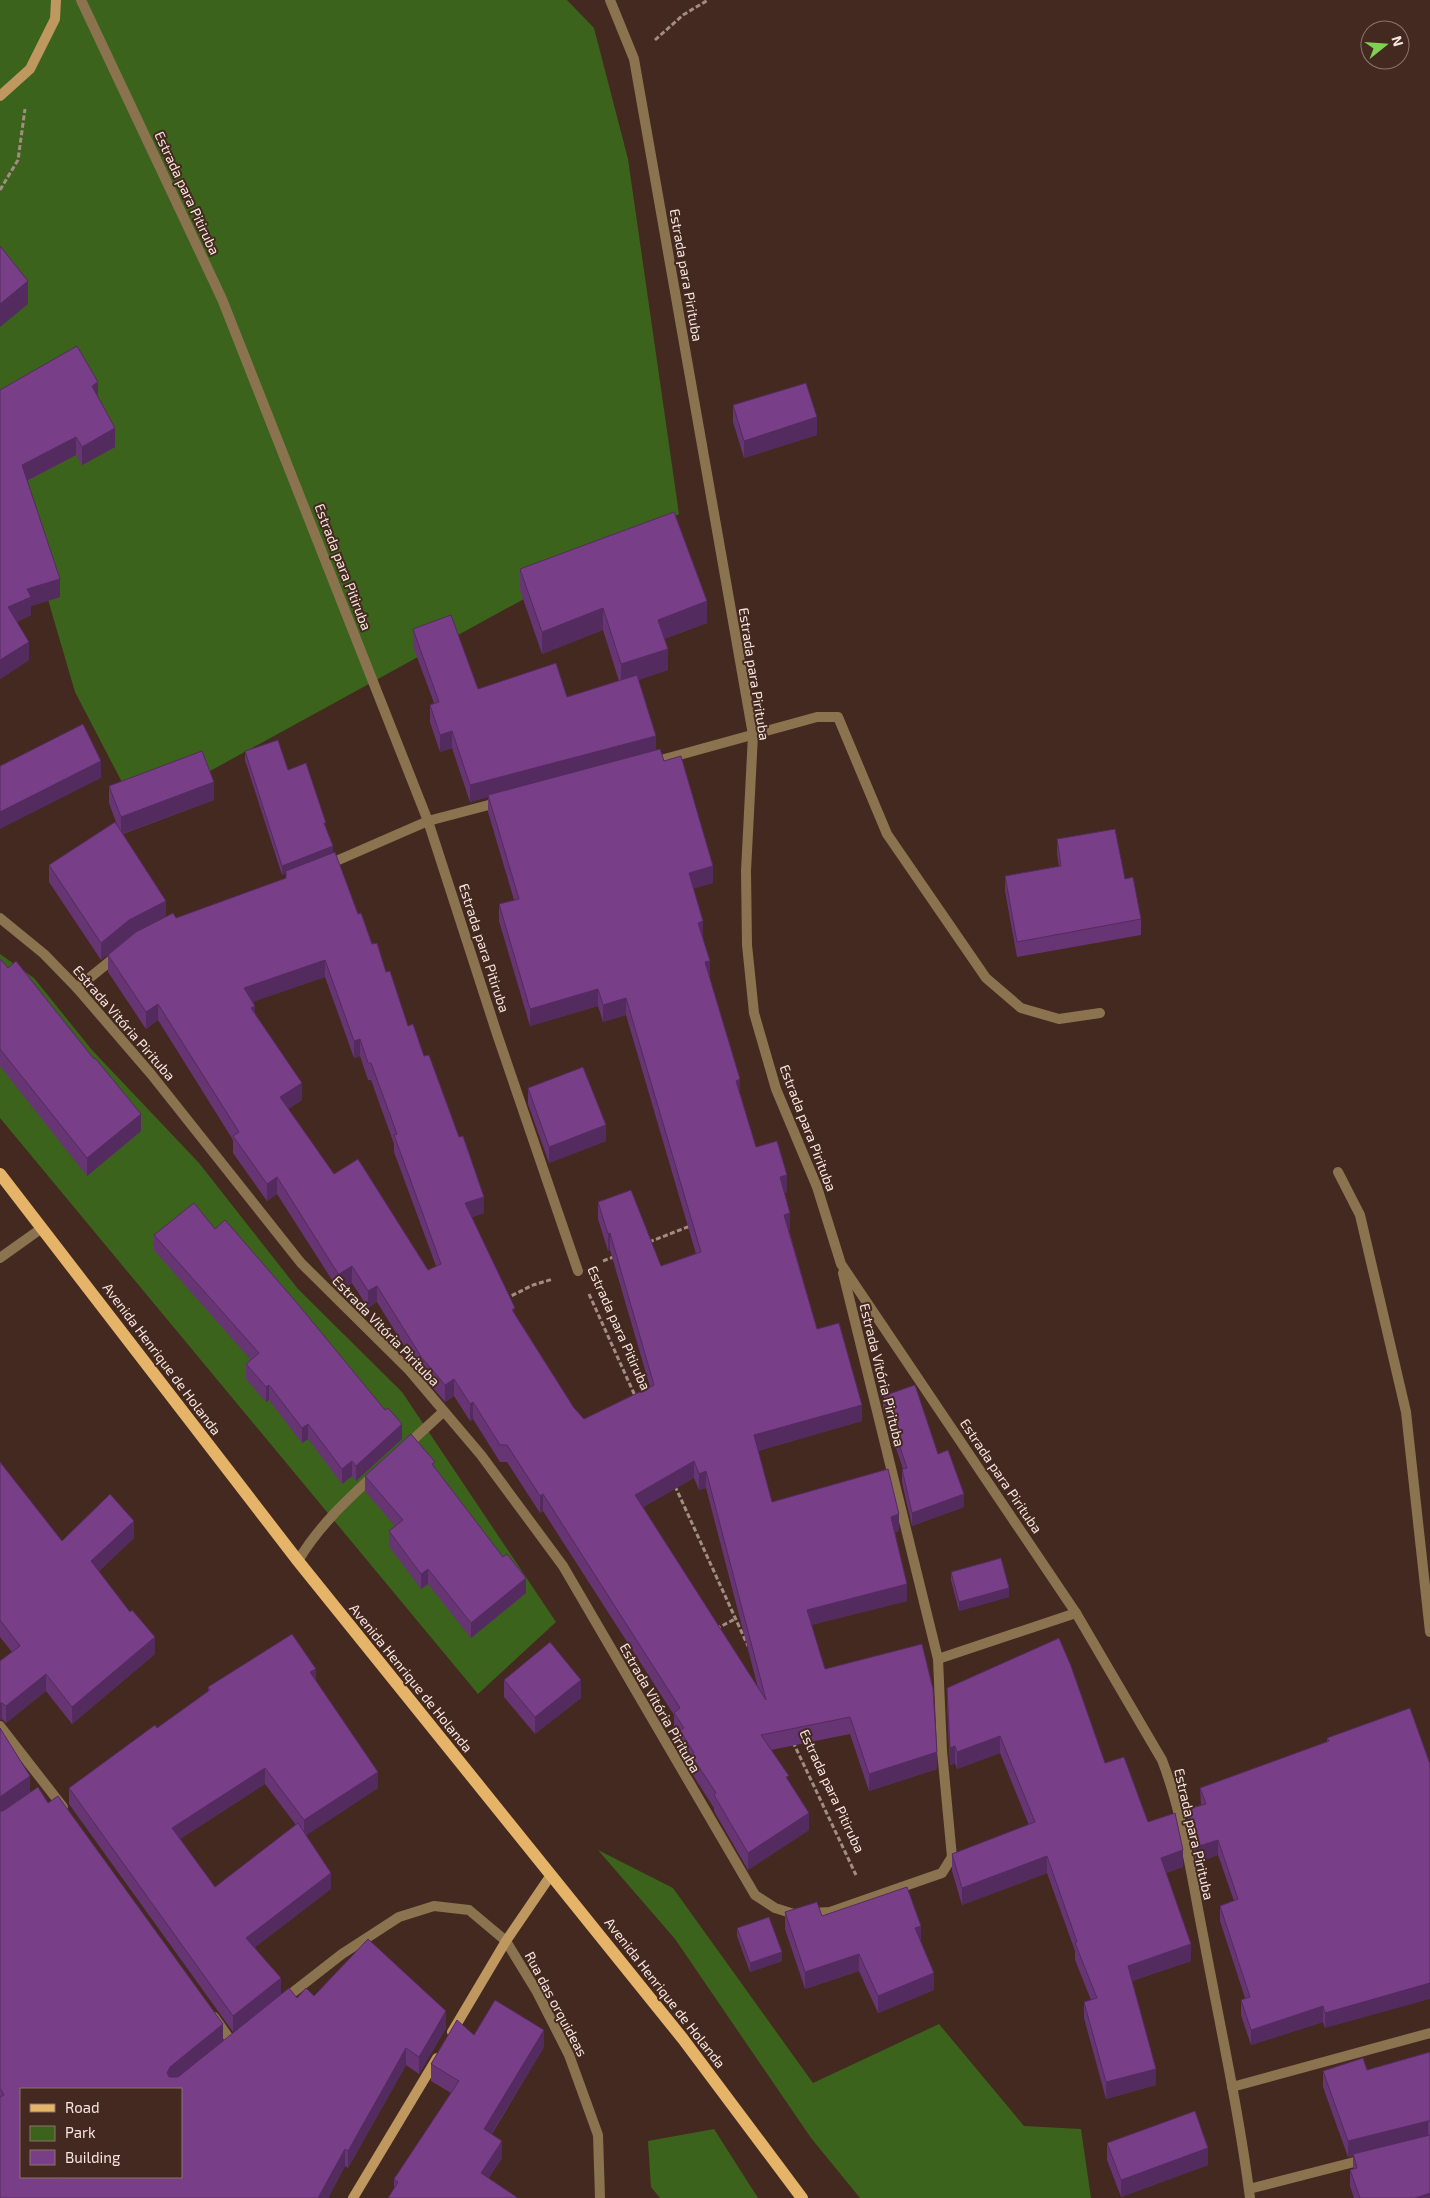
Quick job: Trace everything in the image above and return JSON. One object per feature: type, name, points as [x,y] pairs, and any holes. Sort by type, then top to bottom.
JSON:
[{"type":"main road","points":[[0,96],[30,69],[55,19],[56,0]]},
{"type":"main road","name":"Avenida Henrique de Holanda","points":[[0,1174],[298,1562],[683,2039],[802,2198]]},
{"type":"main road","points":[[353,2198],[506,1941],[551,1875]]},
{"type":"street","name":"Estrada para Pitiruba","points":[[81,0],[222,299],[428,821],[497,1034],[578,1271]]},
{"type":"street","name":"Estrada para Pirituba","points":[[610,0],[634,59],[753,736],[746,871],[747,945],[754,1013],[776,1089],[817,1187],[841,1264],[1076,1613],[1162,1760],[1172,1785],[1232,2087],[1250,2194]]},
{"type":"street","points":[[638,766],[817,717],[838,717],[887,834],[986,978],[1021,1008],[1059,1019],[1100,1013]]},
{"type":"street","points":[[316,870],[428,821],[514,798]]},
{"type":"street","name":"Estrada Vitória Pirituba","points":[[0,918],[44,954],[77,988],[152,1074],[301,1263],[409,1370],[481,1455],[563,1566],[755,1895],[775,1908],[794,1914],[830,1912],[868,1900],[942,1873],[952,1857],[942,1751],[938,1659],[841,1264]]},
{"type":"street","points":[[77,988],[125,949]]},
{"type":"street","points":[[1338,1172],[1360,1215],[1406,1412],[1430,1632]]},
{"type":"street","points":[[0,1258],[42,1228]]},
{"type":"street","points":[[399,1452],[443,1412]]},
{"type":"street","points":[[298,1562],[312,1538],[333,1514],[384,1466]]},
{"type":"street","points":[[938,1659],[1076,1613]]},
{"type":"street","points":[[0,1726],[46,1790],[72,1819]]},
{"type":"street","name":"Rua das orquideas","points":[[276,2006],[342,1954],[399,1917],[434,1906],[469,1910],[506,1941],[536,1992],[569,2055],[598,2135],[600,2198]]},
{"type":"street","points":[[208,2009],[232,2041]]},
{"type":"street","points":[[1232,2087],[1430,2033]]},
{"type":"street","points":[[1250,2194],[1373,2158]]},
{"type":"path","points":[[634,59],[683,15],[708,0]]},
{"type":"path","points":[[0,190],[18,160],[30,69]]},
{"type":"path","points":[[641,1246],[695,1224]]},
{"type":"path","points":[[498,1302],[534,1285],[578,1271],[623,1253]]},
{"type":"path","name":"Estrada para Pitiruba","points":[[578,1271],[639,1405]]},
{"type":"path","points":[[671,1476],[752,1654]]},
{"type":"path","points":[[710,1632],[735,1619]]},
{"type":"path","name":"Estrada para Pitiruba","points":[[789,1734],[868,1900]]},
{"type":"green space","points":[[0,0],[567,0],[594,28],[628,159],[679,514],[137,811],[75,692],[13,480],[0,485]]},
{"type":"green space","points":[[0,954],[34,978],[92,1050],[199,1163],[298,1289],[402,1392],[556,1622],[478,1694],[0,1118]]},
{"type":"green space","points":[[598,1850],[673,1888],[813,2083],[939,2024],[1024,2126],[1081,2129],[1091,2198],[860,2198],[811,2138],[675,1939]]},
{"type":"green space","points":[[714,2129],[758,2198],[660,2198],[651,2187],[648,2141]]},
{"type":"building","points":[[0,246],[28,281],[0,304]]},
{"type":"building","points":[[77,346],[98,382],[92,386],[115,428],[82,447],[76,437],[22,465],[60,579],[27,589],[31,597],[8,607],[29,642],[0,660],[0,390]]},
{"type":"building","points":[[806,383],[817,417],[744,441],[733,405]]},
{"type":"building","points":[[674,512],[707,601],[658,620],[668,649],[621,664],[603,608],[542,632],[520,569]]},
{"type":"building","points":[[451,615],[478,689],[556,663],[567,697],[637,675],[656,736],[470,785],[452,731],[440,735],[430,705],[439,702],[413,629]]},
{"type":"building","points":[[83,724],[101,761],[0,812],[0,766]]},
{"type":"building","points":[[278,740],[288,770],[306,763],[333,846],[282,866],[245,751]]},
{"type":"building","points":[[660,749],[664,761],[681,756],[713,866],[689,873],[703,921],[698,923],[710,961],[705,962],[740,1079],[736,1081],[756,1147],[777,1141],[787,1175],[780,1177],[790,1213],[784,1215],[817,1329],[839,1323],[862,1405],[754,1435],[772,1502],[888,1469],[899,1514],[891,1517],[907,1584],[807,1610],[825,1669],[922,1644],[933,1689],[937,1752],[869,1774],[850,1717],[761,1735],[789,1776],[786,1777],[809,1813],[748,1853],[714,1795],[716,1793],[691,1755],[694,1753],[680,1730],[684,1728],[674,1713],[680,1708],[543,1494],[540,1496],[507,1445],[500,1445],[473,1402],[470,1404],[454,1379],[445,1385],[422,1358],[377,1286],[368,1291],[352,1266],[339,1274],[337,1272],[277,1177],[267,1184],[233,1136],[239,1132],[158,1004],[146,1012],[108,955],[136,932],[173,913],[176,918],[286,878],[286,871],[335,852],[358,914],[361,913],[372,944],[377,943],[386,972],[390,971],[408,1026],[413,1024],[424,1056],[429,1055],[459,1137],[463,1136],[484,1197],[465,1203],[515,1308],[512,1310],[574,1408],[584,1419],[654,1385],[610,1233],[608,1234],[598,1202],[631,1190],[661,1266],[701,1252],[626,998],[603,1005],[598,989],[530,1009],[499,904],[519,899],[488,795]],"holes":[[[325,960],[354,1041],[360,1039],[368,1063],[371,1063],[397,1134],[394,1135],[441,1264],[428,1270],[358,1159],[334,1174],[280,1097],[302,1083],[251,1008],[255,1006],[244,988]],[[694,1461],[699,1474],[706,1471],[766,1700],[635,1495]]]},
{"type":"building","points":[[202,751],[214,782],[121,817],[109,786]]},
{"type":"building","points":[[115,822],[166,901],[129,920],[101,943],[49,865]]},
{"type":"building","points":[[1115,829],[1125,879],[1133,877],[1141,919],[1017,942],[1005,876],[1061,866],[1057,839]]},
{"type":"building","points":[[0,959],[8,968],[16,961],[94,1059],[141,1114],[87,1158],[0,1049]]},
{"type":"building","points":[[583,1067],[606,1125],[549,1147],[528,1088]]},
{"type":"building","points":[[194,1203],[215,1229],[225,1220],[297,1303],[385,1410],[388,1408],[402,1424],[356,1466],[352,1461],[342,1469],[308,1424],[302,1428],[269,1385],[266,1387],[246,1364],[259,1353],[154,1235]]},
{"type":"building","points":[[915,1385],[938,1454],[948,1450],[964,1494],[912,1513],[902,1469],[907,1468],[883,1396]]},
{"type":"building","points":[[411,1434],[435,1462],[432,1464],[503,1557],[507,1554],[526,1578],[471,1623],[428,1569],[421,1574],[389,1531],[403,1520],[365,1476]]},
{"type":"building","points":[[0,1462],[62,1541],[110,1494],[134,1521],[91,1561],[130,1612],[132,1610],[155,1637],[72,1707],[46,1674],[6,1706],[0,1703],[0,1661],[20,1646],[0,1620]]},
{"type":"building","points":[[1001,1558],[1009,1588],[959,1602],[951,1572]]},
{"type":"building","points":[[292,1634],[316,1669],[310,1672],[378,1772],[304,1820],[265,1768],[172,1828],[215,1887],[298,1823],[331,1873],[246,1938],[281,1978],[233,2016],[69,1788],[155,1725],[157,1728],[210,1690],[208,1687]]},
{"type":"building","points":[[1059,1638],[1071,1666],[1105,1763],[1124,1757],[1148,1822],[1175,1813],[1183,1850],[1161,1858],[1191,1944],[1128,1966],[1156,2069],[1106,2082],[1084,2002],[1097,1998],[1075,1943],[1077,1942],[1047,1856],[962,1888],[952,1854],[1035,1822],[1000,1736],[957,1752],[955,1746],[950,1748],[947,1688]]},
{"type":"building","points":[[550,1642],[581,1680],[535,1717],[504,1680]]},
{"type":"building","points":[[1410,1708],[1430,1764],[1430,1983],[1325,2013],[1323,2006],[1251,2030],[1241,2000],[1250,1997],[1220,1906],[1238,1899],[1218,1840],[1196,1847],[1188,1809],[1206,1804],[1200,1788],[1329,1741],[1327,1738]]},
{"type":"building","points":[[0,1728],[30,1776],[0,1797]]},
{"type":"building","points":[[38,1787],[48,1803],[58,1796],[223,2024],[170,2067],[167,2073],[169,2077],[178,2077],[289,1988],[297,1998],[306,1988],[314,1996],[368,1939],[446,2011],[419,2057],[406,2048],[348,2151],[345,2149],[318,2198],[0,2198],[0,2097],[4,2095],[0,2088],[0,1811],[3,1811]]},
{"type":"building","points":[[907,1887],[921,1926],[915,1928],[934,1973],[878,1996],[859,1954],[805,1972],[785,1912],[817,1902],[822,1916]]},
{"type":"building","points":[[769,1917],[782,1952],[750,1963],[737,1928]]},
{"type":"building","points":[[495,2000],[544,2030],[484,2129],[502,2141],[481,2173],[518,2198],[388,2198],[398,2182],[394,2179],[459,2081],[431,2064],[457,2020],[474,2035]]},
{"type":"building","points":[[1430,2052],[1430,2121],[1348,2141],[1323,2071],[1363,2058],[1367,2070]]},
{"type":"building","points":[[1195,2111],[1208,2148],[1121,2180],[1107,2143]]},
{"type":"building","points":[[1430,2135],[1430,2193],[1415,2198],[1360,2198],[1350,2170],[1357,2168],[1353,2154]]}]
